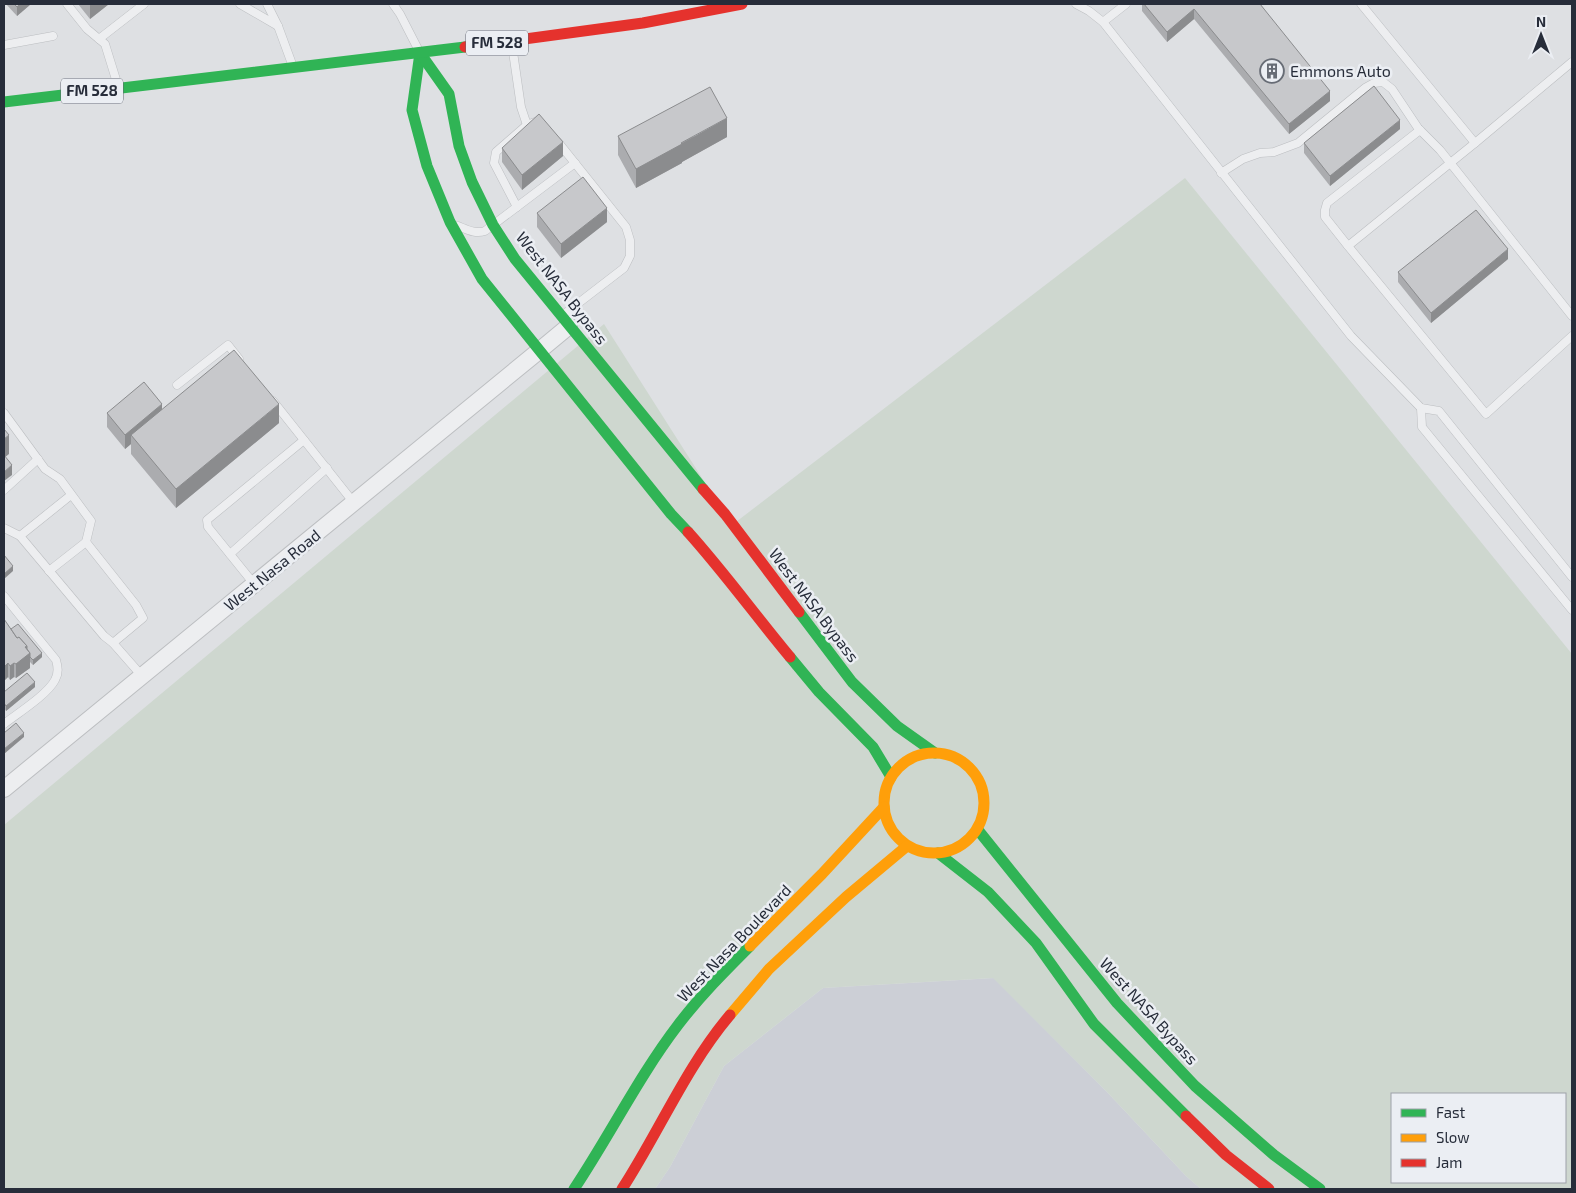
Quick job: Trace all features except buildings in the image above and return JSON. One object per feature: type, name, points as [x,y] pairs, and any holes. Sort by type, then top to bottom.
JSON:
[{"type":"street","name":"FM 528","points":[[4,102],[511,41],[651,22],[707,8],[742,4]]},
{"type":"street","points":[[420,53],[412,110],[427,166],[450,222],[482,279],[671,514],[716,564],[768,631],[819,692],[873,747],[891,777]]},
{"type":"street","name":"West NASA Bypass","points":[[420,53],[449,94],[459,146],[472,182],[493,225],[515,259],[747,542],[852,682],[897,726],[935,753],[952,757],[967,765],[978,779],[984,795],[984,812],[978,830],[1117,1003],[1195,1086],[1274,1155],[1320,1189]]},
{"type":"street","name":"West Nasa Road","points":[[4,789],[540,350],[565,321]]},
{"type":"street","points":[[935,753],[918,756],[903,764],[891,777],[885,792],[884,807],[887,822],[895,836],[907,846],[922,852],[938,853],[953,850],[967,842],[978,830]]},
{"type":"street","name":"West Nasa Boulevard","points":[[574,1189],[597,1157],[637,1086],[677,1026],[710,987],[814,883],[884,807]]},
{"type":"street","points":[[622,1189],[642,1160],[680,1090],[716,1031],[769,970],[846,897],[907,846]]},
{"type":"street","points":[[938,853],[988,892],[1036,944],[1094,1024],[1226,1155],[1269,1189]]},
{"type":"lane","points":[[68,4],[87,29],[105,44],[118,88]]},
{"type":"lane","points":[[99,39],[144,4]]},
{"type":"lane","points":[[240,4],[278,26]]},
{"type":"lane","points":[[267,4],[278,26],[293,68]]},
{"type":"lane","points":[[393,4],[420,53]]},
{"type":"lane","points":[[1076,4],[1089,7],[1103,22],[1351,336],[1422,408],[1439,412],[1572,577]]},
{"type":"lane","points":[[1103,22],[1126,4]]},
{"type":"lane","points":[[1361,4],[1475,143]]},
{"type":"lane","points":[[4,45],[53,36]]},
{"type":"lane","points":[[511,41],[521,108],[526,125]]},
{"type":"lane","points":[[1348,246],[1451,164],[1572,62]]},
{"type":"lane","points":[[1222,173],[1243,159],[1274,152],[1298,143],[1365,88],[1374,83],[1383,82],[1392,89],[1420,130],[1440,150],[1572,316]]},
{"type":"lane","points":[[517,207],[494,163],[496,152],[526,125],[540,120],[546,127]]},
{"type":"lane","points":[[1420,130],[1327,203],[1325,217],[1486,414],[1572,336]]},
{"type":"lane","points":[[552,134],[626,227],[630,240],[630,256],[624,268],[565,321]]},
{"type":"lane","points":[[450,222],[473,232],[485,231],[575,163]]},
{"type":"lane","points":[[177,385],[228,345],[245,367]]},
{"type":"lane","points":[[269,396],[354,503]]},
{"type":"lane","points":[[1422,408],[1422,427],[1572,610]]},
{"type":"lane","points":[[4,413],[45,469],[60,480],[91,521],[86,542],[49,571]]},
{"type":"lane","points":[[254,584],[208,527],[207,520],[304,440]]},
{"type":"lane","points":[[4,490],[38,459]]},
{"type":"lane","points":[[230,554],[327,468]]},
{"type":"lane","points":[[20,536],[71,495]]},
{"type":"lane","points":[[4,528],[20,536],[104,636],[114,643],[142,676]]},
{"type":"lane","points":[[86,542],[136,605],[143,618],[114,643]]},
{"type":"lane","points":[[4,596],[56,660],[58,674],[50,686],[4,724]]},
{"type":"shaded area","points":[[1185,178],[1572,654],[1572,1189],[1201,1189],[1186,1176],[1107,1092],[993,978],[823,988],[724,1066],[670,1167],[655,1189],[4,1189],[4,825],[604,324],[732,525]]},
{"type":"shaded area","points":[[994,978],[1107,1092],[1186,1176],[1201,1189],[655,1189],[670,1167],[724,1066],[823,988]]},
{"type":"traffic: fast","points":[[4,102],[465,47]]},
{"type":"traffic: fast","points":[[420,53],[412,110],[427,166],[450,222],[482,279],[671,514],[688,532]]},
{"type":"traffic: fast","points":[[420,53],[449,94],[459,146],[472,182],[493,225],[515,259],[703,489]]},
{"type":"traffic: fast","points":[[799,612],[852,682],[897,726],[935,753]]},
{"type":"traffic: fast","points":[[790,657],[819,692],[873,747],[891,777]]},
{"type":"traffic: fast","points":[[978,830],[1117,1003],[1195,1086],[1274,1155],[1320,1189]]},
{"type":"traffic: fast","points":[[938,853],[988,892],[1036,943],[1094,1024],[1186,1116]]},
{"type":"traffic: fast","points":[[574,1189],[664,1044],[695,1004],[750,946]]},
{"type":"traffic: slow","points":[[934,753],[953,757],[969,768],[980,784],[984,803],[980,822],[969,838],[953,849],[934,853],[915,849],[899,838],[888,822],[884,803],[888,784],[899,768],[915,757],[934,753]]},
{"type":"traffic: slow","points":[[750,946],[822,874],[884,807]]},
{"type":"traffic: slow","points":[[730,1015],[769,969],[846,897],[907,846]]},
{"type":"traffic: jam","points":[[465,47],[643,23],[742,4]]},
{"type":"traffic: jam","points":[[703,489],[725,514],[799,612]]},
{"type":"traffic: jam","points":[[688,532],[790,657]]},
{"type":"traffic: jam","points":[[622,1189],[686,1078],[714,1035],[730,1015]]},
{"type":"traffic: jam","points":[[1186,1116],[1226,1155],[1269,1189]]},
{"type":"place","name":"Emmons Auto","points":[[1272,71]]}]
